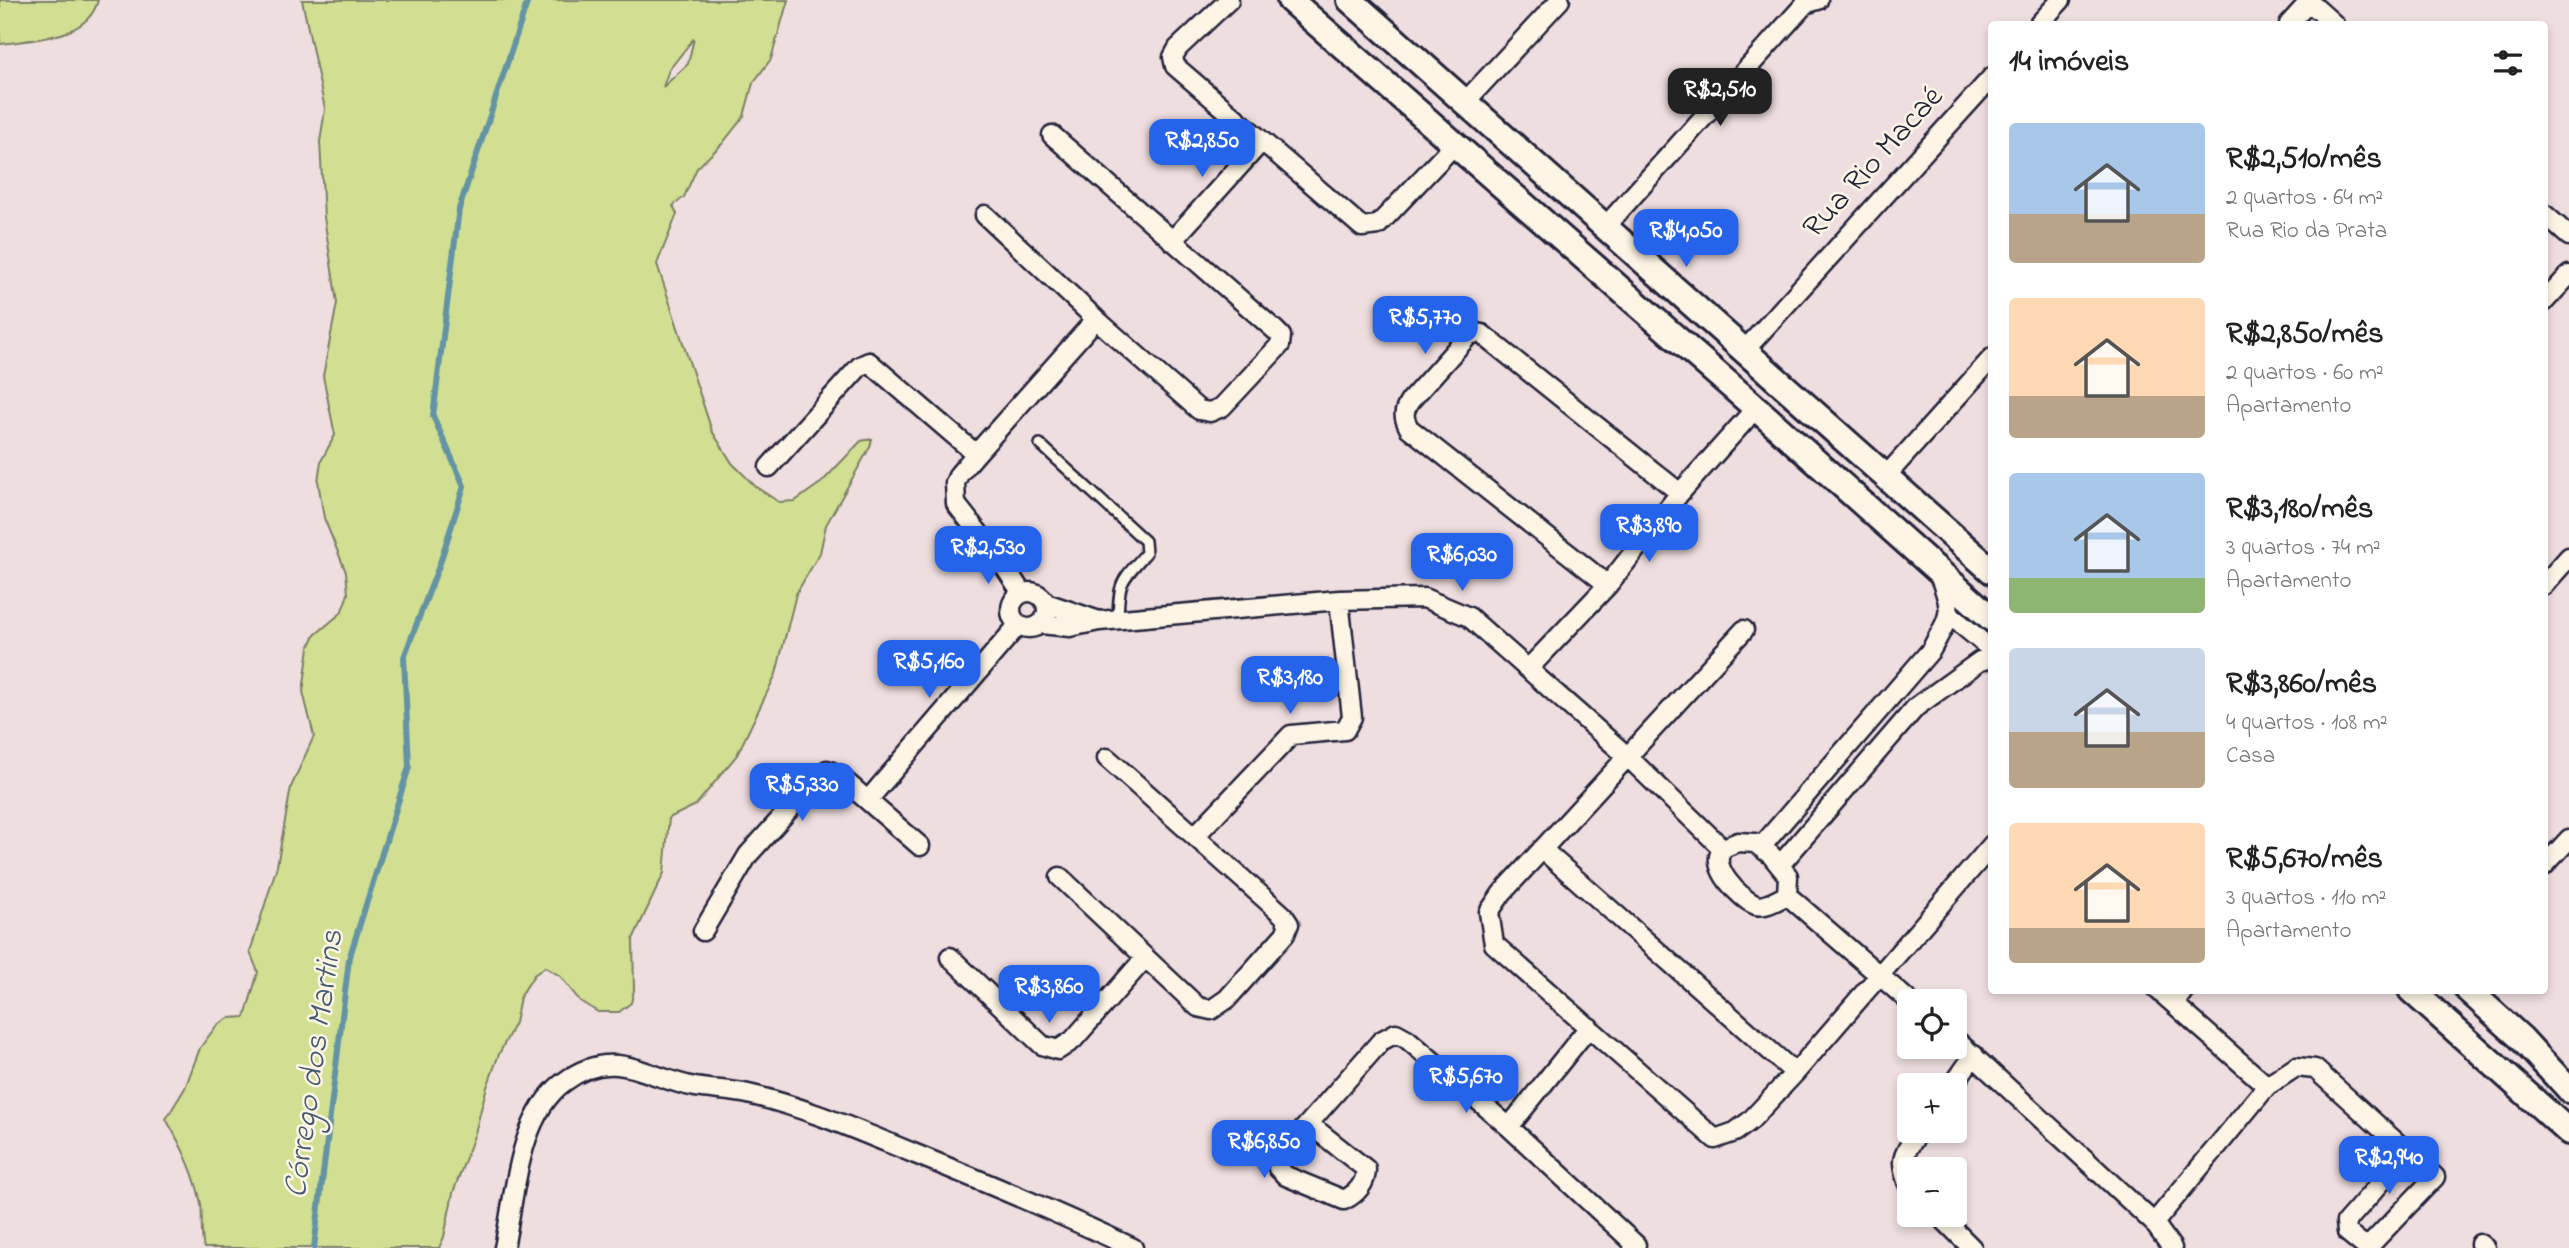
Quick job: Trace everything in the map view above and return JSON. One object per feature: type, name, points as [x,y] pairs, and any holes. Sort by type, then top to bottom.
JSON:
[{"type":"main road","points":[[1290,0],[1756,408],[1988,615]]},
{"type":"main road","points":[[1350,0],[1988,568]]},
{"type":"main road","points":[[1474,161],[1493,164],[1502,157],[1504,149],[1501,135]]},
{"type":"main road","points":[[1516,200],[1524,182],[1541,171]]},
{"type":"main road","points":[[1846,489],[1853,479],[1863,476],[1873,480],[1957,555],[1988,570]]},
{"type":"main road","points":[[2415,994],[2569,1132]]},
{"type":"main road","points":[[2472,994],[2521,1038],[2569,1090]]},
{"type":"street","points":[[1229,0],[1178,48],[1173,57],[1175,66],[1362,227],[1378,225],[1454,145]]},
{"type":"street","points":[[1465,102],[1560,0]]},
{"type":"street","points":[[2042,21],[2061,0]]},
{"type":"street","points":[[1604,228],[1808,1]]},
{"type":"street","points":[[2291,21],[2308,1],[2331,21]]},
{"type":"street","name":"Rua Rio Macaé","points":[[1744,351],[1988,81]]},
{"type":"street","points":[[985,215],[1199,410],[1210,412],[1222,407],[1280,345],[1281,336],[1052,135]]},
{"type":"street","points":[[1172,241],[1261,142]]},
{"type":"street","points":[[2548,218],[2569,236]]},
{"type":"street","points":[[2548,299],[2569,275]]},
{"type":"street","points":[[1096,318],[976,454],[955,483],[956,504],[1000,560],[1017,598],[1012,614],[1018,624],[1030,628],[1041,624],[1070,627],[1099,621],[1339,600],[1424,598],[1469,617],[1628,757],[1723,849]]},
{"type":"street","points":[[1608,585],[1409,428],[1404,419],[1404,410],[1410,401],[1468,336],[1474,333],[1482,334],[1680,494]]},
{"type":"street","points":[[769,467],[860,366],[869,362],[976,454]]},
{"type":"street","points":[[1885,477],[1988,362]]},
{"type":"street","points":[[1529,668],[1608,585],[1680,494],[1756,408]]},
{"type":"street","points":[[2548,581],[2569,557]]},
{"type":"street","points":[[1761,847],[1931,650],[1950,615],[1948,597],[1936,568]]},
{"type":"street","points":[[1017,598],[1033,592],[1046,603],[1099,621]]},
{"type":"street","points":[[1195,836],[1291,735],[1345,730],[1351,724],[1339,600]]},
{"type":"street","points":[[1041,624],[1047,614],[1046,603]]},
{"type":"street","points":[[1950,615],[1988,647]]},
{"type":"street","points":[[868,800],[1018,624]]},
{"type":"street","points":[[1744,630],[1503,892],[1489,912],[1494,944],[1716,1139],[1735,1132],[1749,1121],[1795,1073],[1988,850]]},
{"type":"street","points":[[1780,865],[1916,707],[1980,661],[1988,659]]},
{"type":"street","points":[[1060,877],[1198,1006],[1211,1010],[1227,999],[1285,934],[1289,924],[1283,915],[1107,758]]},
{"type":"street","points":[[703,931],[748,855],[827,770],[837,774],[920,846]]},
{"type":"street","points":[[2548,862],[2569,839]]},
{"type":"street","points":[[1738,842],[1755,843],[1761,847],[1788,876],[1787,895],[1763,905],[1755,905],[1726,880],[1718,858],[1723,849],[1738,842]]},
{"type":"street","points":[[1542,849],[1795,1073]]},
{"type":"street","points":[[1787,895],[1897,991]]},
{"type":"street","points":[[950,957],[1042,1045],[1058,1050],[1073,1040],[1144,958]]},
{"type":"street","points":[[2179,997],[2267,1086]]},
{"type":"street","points":[[1509,1127],[1589,1027]]},
{"type":"street","points":[[1309,1124],[1366,1169],[1358,1192],[1344,1200],[1286,1176],[1278,1168],[1280,1156],[1381,1041],[1396,1033],[1407,1039],[1509,1127],[1636,1245],[1633,1248]]},
{"type":"street","points":[[1967,1049],[2154,1223],[2172,1248]]},
{"type":"street","points":[[1961,1073],[1974,1055]]},
{"type":"street","points":[[504,1248],[522,1152],[540,1110],[563,1082],[584,1069],[599,1066],[630,1066],[693,1087],[746,1093],[817,1113],[1133,1248]]},
{"type":"street","points":[[2154,1223],[2267,1086],[2296,1067],[2315,1069],[2408,1152],[2435,1177],[2372,1243],[2363,1245],[2347,1231],[2346,1222],[2408,1152]]},
{"type":"street","points":[[1951,1227],[1972,1248]]},
{"type":"lane","points":[[1040,444],[1144,541],[1146,554],[1122,581],[1119,589],[1118,620]]},
{"type":"green space","points":[[0,0],[98,0],[83,23],[71,30],[42,38],[0,44]]},
{"type":"green space","points":[[302,0],[788,0],[771,59],[753,83],[744,116],[722,144],[697,168],[684,197],[673,206],[677,214],[657,264],[712,431],[732,463],[756,487],[779,502],[795,501],[822,482],[861,441],[872,439],[826,525],[820,553],[796,594],[776,674],[737,755],[696,805],[669,818],[664,873],[633,939],[634,990],[631,1003],[619,1012],[598,1012],[580,1001],[560,976],[545,967],[534,975],[520,997],[515,1023],[499,1054],[486,1090],[475,1133],[453,1193],[444,1237],[439,1248],[204,1248],[201,1204],[195,1181],[183,1150],[166,1119],[185,1088],[200,1048],[217,1025],[229,1018],[245,1017],[258,972],[250,952],[277,866],[291,787],[314,736],[303,692],[309,647],[315,635],[341,613],[348,594],[346,572],[324,518],[318,481],[321,461],[335,435],[323,376],[337,303],[324,217],[320,142],[325,109]],"holes":[[[694,38],[688,64],[663,87],[669,70]]]},
{"type":"waterway","name":"Córrego dos Martins","points":[[314,1248],[349,959],[409,767],[404,657],[440,563],[464,486],[433,416],[459,209],[528,0]]}]
